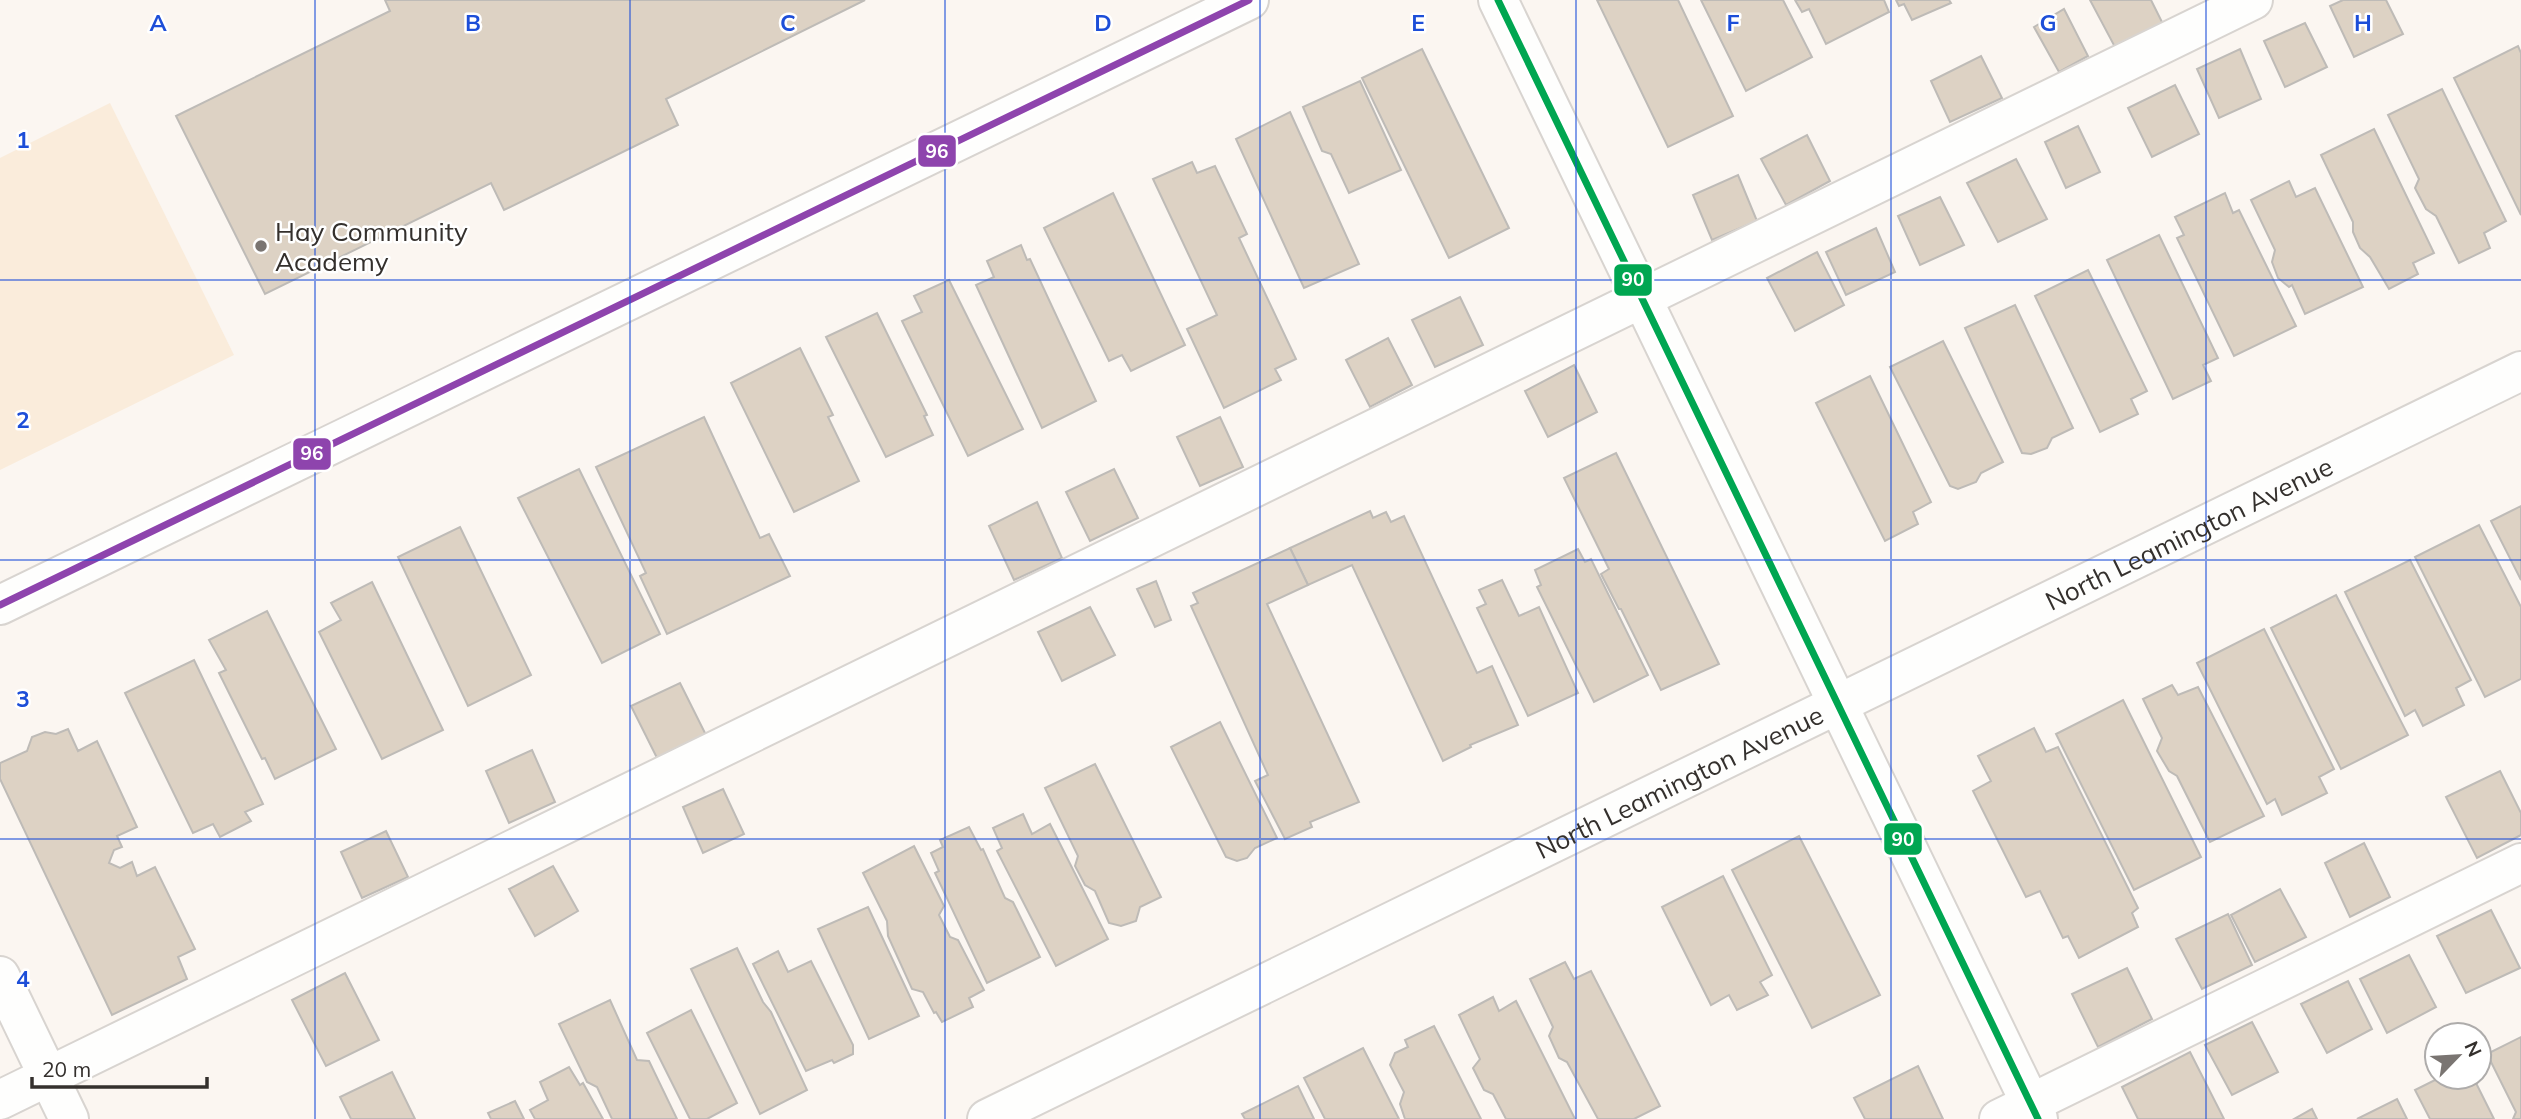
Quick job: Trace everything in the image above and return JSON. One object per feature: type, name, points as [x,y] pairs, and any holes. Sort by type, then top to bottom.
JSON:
[{"type":"street","points":[[0,605],[1249,0]]},
{"type":"street","points":[[1498,0],[1838,704],[2023,1114],[2521,863]]},
{"type":"street","points":[[0,1100],[2253,0]]},
{"type":"street","name":"North Leamington Avenue","points":[[987,1119],[2521,370]]},
{"type":"street","points":[[0,976],[69,1119]]},
{"type":"shaded area","points":[[110,103],[234,355],[0,470],[0,158]]},
{"type":"building","points":[[385,0],[865,0],[666,99],[678,125],[504,210],[491,183],[265,294],[176,116],[390,11]]},
{"type":"building","points":[[1597,0],[1678,0],[1733,116],[1668,147]]},
{"type":"building","points":[[1701,0],[1783,0],[1812,57],[1746,91]]},
{"type":"building","points":[[1795,0],[1884,0],[1889,12],[1826,44],[1809,9],[1802,12]]},
{"type":"building","points":[[1896,0],[1949,0],[1951,3],[1912,20],[1904,4],[1899,6]]},
{"type":"building","points":[[2090,0],[2151,0],[2163,24],[2116,49]]},
{"type":"building","points":[[2343,0],[2386,0],[2403,34],[2354,57],[2330,6]]},
{"type":"building","points":[[2064,9],[2088,56],[2059,72],[2034,27]]},
{"type":"building","points":[[2305,23],[2327,67],[2285,87],[2264,41]]},
{"type":"building","points":[[2518,46],[2521,53],[2521,215],[2454,78]]},
{"type":"building","points":[[1422,49],[1509,228],[1449,258],[1362,78]]},
{"type":"building","points":[[2240,49],[2261,99],[2219,118],[2197,69]]},
{"type":"building","points":[[1981,56],[2002,98],[1950,122],[1931,81]]},
{"type":"building","points":[[1360,81],[1401,170],[1349,193],[1331,154],[1322,151],[1303,107]]},
{"type":"building","points":[[2175,85],[2199,134],[2152,157],[2128,108]]},
{"type":"building","points":[[2442,89],[2506,221],[2484,233],[2490,248],[2459,263],[2436,216],[2426,209],[2415,188],[2419,179],[2388,115]]},
{"type":"building","points":[[1290,112],[1359,264],[1304,288],[1236,139]]},
{"type":"building","points":[[2078,126],[2100,172],[2066,188],[2045,142]]},
{"type":"building","points":[[2374,129],[2434,253],[2413,263],[2418,274],[2389,289],[2370,257],[2360,248],[2353,232],[2353,222],[2321,155]]},
{"type":"building","points":[[1807,135],[1830,181],[1786,205],[1761,159]]},
{"type":"building","points":[[2016,159],[2047,219],[1998,242],[1967,183]]},
{"type":"building","points":[[1192,162],[1197,173],[1215,166],[1247,234],[1239,238],[1296,359],[1275,369],[1281,380],[1224,408],[1187,329],[1217,315],[1153,179]]},
{"type":"building","points":[[1738,175],[1757,221],[1712,240],[1693,195]]},
{"type":"building","points":[[2289,181],[2296,197],[2315,188],[2363,287],[2305,314],[2292,285],[2289,287],[2278,278],[2272,262],[2275,250],[2251,200]]},
{"type":"building","points":[[1113,193],[1185,345],[1131,371],[1122,355],[1109,361],[1044,228]]},
{"type":"building","points":[[2225,193],[2233,213],[2239,210],[2296,326],[2234,356],[2177,238],[2184,235],[2175,217]]},
{"type":"building","points":[[1940,197],[1964,245],[1920,265],[1898,216]]},
{"type":"building","points":[[1876,228],[1895,272],[1846,295],[1826,252]]},
{"type":"building","points":[[2159,235],[2218,358],[2203,365],[2211,381],[2173,399],[2107,260]]},
{"type":"building","points":[[1021,245],[1096,401],[1042,428],[976,285],[994,277],[987,261]]},
{"type":"building","points":[[1817,252],[1844,305],[1795,331],[1767,278]]},
{"type":"building","points":[[2088,270],[2147,391],[2131,399],[2138,414],[2100,432],[2035,296]]},
{"type":"building","points":[[949,280],[1023,429],[968,456],[902,321],[922,312],[914,296]]},
{"type":"building","points":[[1460,297],[1483,345],[1435,367],[1412,320]]},
{"type":"building","points":[[2015,305],[2073,428],[2052,438],[2047,448],[2031,454],[2022,453],[1965,328]]},
{"type":"building","points":[[877,313],[927,415],[924,416],[933,435],[886,457],[826,337]]},
{"type":"building","points":[[1388,338],[1412,385],[1370,407],[1346,360]]},
{"type":"building","points":[[1943,341],[2003,462],[1981,473],[1976,482],[1958,489],[1950,486],[1890,367]]},
{"type":"building","points":[[800,348],[833,415],[828,417],[859,481],[794,512],[731,383]]},
{"type":"building","points":[[1574,365],[1597,412],[1548,437],[1525,391]]},
{"type":"building","points":[[1870,376],[1931,502],[1913,512],[1918,524],[1885,541],[1816,403]]},
{"type":"building","points":[[704,417],[760,538],[769,534],[790,576],[667,634],[640,576],[646,573],[596,467]]},
{"type":"building","points":[[1220,417],[1243,467],[1200,486],[1177,437]]},
{"type":"building","points":[[1616,453],[1719,664],[1661,690],[1601,574],[1609,569],[1564,478]]},
{"type":"building","points":[[579,469],[660,634],[602,663],[518,498]]},
{"type":"building","points":[[1114,469],[1138,518],[1090,541],[1066,492]]},
{"type":"building","points":[[1037,502],[1062,558],[1014,580],[989,526]]},
{"type":"building","points":[[2521,506],[2521,580],[2491,521]]},
{"type":"building","points":[[1370,511],[1373,518],[1386,512],[1391,522],[1404,516],[1477,673],[1492,666],[1518,725],[1470,745],[1471,747],[1443,761],[1352,565],[1308,585],[1290,548]]},
{"type":"building","points":[[2479,525],[2521,607],[2521,679],[2485,697],[2415,557]]},
{"type":"building","points":[[460,527],[531,675],[468,706],[398,557]]},
{"type":"building","points":[[1290,548],[1308,585],[1267,604],[1359,802],[1310,822],[1312,827],[1285,839],[1255,781],[1268,775],[1191,606],[1198,603],[1193,593]]},
{"type":"building","points":[[1578,549],[1585,562],[1591,559],[1648,675],[1594,702],[1537,587],[1541,585],[1535,570]]},
{"type":"building","points":[[2410,560],[2471,680],[2456,688],[2464,705],[2423,726],[2415,710],[2405,716],[2345,592]]},
{"type":"building","points":[[1502,580],[1519,616],[1539,607],[1578,693],[1528,716],[1477,608],[1486,604],[1479,590]]},
{"type":"building","points":[[1156,581],[1171,620],[1155,627],[1137,589]]},
{"type":"building","points":[[372,582],[443,730],[382,759],[319,632],[341,620],[331,603]]},
{"type":"building","points":[[2336,595],[2408,735],[2341,769],[2271,628]]},
{"type":"building","points":[[1090,607],[1115,655],[1062,681],[1038,632]]},
{"type":"building","points":[[267,611],[336,749],[275,779],[265,758],[262,759],[219,673],[226,670],[209,640]]},
{"type":"building","points":[[2264,629],[2334,769],[2319,777],[2327,793],[2282,815],[2275,799],[2267,804],[2197,663]]},
{"type":"building","points":[[194,660],[263,804],[245,812],[251,821],[220,837],[213,824],[193,833],[125,693]]},
{"type":"building","points":[[680,683],[707,737],[658,760],[631,706]]},
{"type":"building","points":[[2172,685],[2178,695],[2198,687],[2264,816],[2210,842],[2177,776],[2169,771],[2157,751],[2162,738],[2143,699]]},
{"type":"building","points":[[2123,700],[2201,857],[2134,890],[2056,734]]},
{"type":"building","points":[[1220,722],[1277,838],[1255,848],[1247,858],[1237,861],[1226,857],[1171,747]]},
{"type":"building","points":[[2034,728],[2046,752],[2058,747],[2138,908],[2132,913],[2138,927],[2079,958],[2068,936],[2063,938],[2040,891],[2026,897],[1973,791],[1991,781],[1978,756]]},
{"type":"building","points":[[68,729],[78,751],[97,741],[137,827],[117,836],[122,847],[114,850],[109,863],[120,868],[132,862],[137,876],[155,867],[195,949],[178,957],[187,979],[112,1015],[0,779],[0,763],[27,751],[32,737],[45,732],[56,734]]},
{"type":"building","points":[[532,750],[555,802],[509,823],[486,771]]},
{"type":"building","points":[[1095,764],[1161,897],[1140,907],[1136,921],[1121,926],[1109,923],[1095,891],[1085,885],[1075,866],[1078,856],[1045,788]]},
{"type":"building","points":[[2500,771],[2521,813],[2521,835],[2477,858],[2446,797]]},
{"type":"building","points":[[723,789],[744,834],[703,853],[683,807]]},
{"type":"building","points":[[1023,814],[1032,834],[1050,824],[1108,939],[1056,966],[997,851],[1002,848],[993,828]]},
{"type":"building","points":[[969,827],[981,850],[983,849],[1005,898],[1013,902],[1040,957],[987,983],[935,873],[939,871],[931,853],[943,847],[940,840]]},
{"type":"building","points":[[386,831],[408,877],[362,898],[341,852]]},
{"type":"building","points":[[1799,836],[1880,995],[1812,1028],[1732,870]]},
{"type":"building","points":[[2364,843],[2390,897],[2350,917],[2325,863]]},
{"type":"building","points":[[914,846],[944,906],[939,915],[950,937],[958,940],[984,990],[969,998],[973,1007],[942,1022],[923,992],[912,989],[888,936],[887,921],[863,873]]},
{"type":"building","points":[[553,866],[578,911],[535,936],[509,889]]},
{"type":"building","points":[[1723,876],[1772,975],[1760,982],[1768,995],[1737,1010],[1729,995],[1711,1005],[1662,907]]},
{"type":"building","points":[[2280,889],[2306,937],[2255,962],[2231,915]]},
{"type":"building","points":[[868,907],[919,1016],[869,1039],[818,929]]},
{"type":"building","points":[[2491,910],[2520,968],[2466,993],[2437,936]]},
{"type":"building","points":[[2228,914],[2252,965],[2202,989],[2176,939]]},
{"type":"building","points":[[737,948],[763,1002],[771,1012],[807,1090],[760,1114],[691,969]]},
{"type":"building","points":[[778,951],[788,972],[811,961],[853,1045],[853,1054],[806,1071],[753,964]]},
{"type":"building","points":[[2409,955],[2436,1007],[2387,1033],[2360,979]]},
{"type":"building","points":[[1565,962],[1574,979],[1591,971],[1660,1106],[1634,1119],[1598,1119],[1567,1062],[1559,1058],[1549,1036],[1553,1027],[1530,979]]},
{"type":"building","points":[[2127,968],[2152,1019],[2098,1047],[2072,994]]},
{"type":"building","points":[[345,973],[379,1040],[326,1066],[292,1000]]},
{"type":"building","points":[[2348,981],[2372,1029],[2327,1053],[2301,1004]]},
{"type":"building","points":[[1493,997],[1499,1011],[1516,1001],[1575,1119],[1506,1119],[1493,1094],[1484,1090],[1473,1068],[1480,1059],[1459,1015]]},
{"type":"building","points":[[610,1000],[637,1060],[649,1061],[677,1119],[612,1119],[597,1087],[587,1082],[559,1024]]},
{"type":"building","points":[[691,1010],[737,1103],[707,1119],[690,1119],[647,1033]]},
{"type":"building","points":[[2252,1022],[2278,1072],[2232,1095],[2205,1045]]},
{"type":"building","points":[[1434,1026],[1481,1119],[1405,1119],[1400,1104],[1404,1092],[1390,1065],[1395,1053],[1408,1047],[1405,1040]]},
{"type":"building","points":[[2521,1037],[2521,1119],[2513,1119],[2516,1112],[2493,1066],[2493,1051]]},
{"type":"building","points":[[1363,1048],[1399,1119],[1325,1119],[1304,1078]]},
{"type":"building","points":[[2190,1052],[2224,1119],[2138,1119],[2122,1087]]},
{"type":"building","points":[[1918,1066],[1943,1119],[1865,1119],[1854,1098]]},
{"type":"building","points":[[569,1067],[580,1085],[583,1083],[603,1119],[535,1119],[530,1110],[548,1100],[540,1082]]},
{"type":"building","points":[[392,1072],[415,1119],[351,1119],[340,1097]]},
{"type":"building","points":[[1298,1086],[1314,1119],[1245,1119],[1242,1114]]},
{"type":"building","points":[[2423,1086],[2423,1091],[2480,1091],[2494,1119],[2430,1119],[2415,1090]]},
{"type":"building","points":[[2397,1099],[2407,1119],[2357,1119]]},
{"type":"building","points":[[515,1101],[524,1119],[491,1119],[488,1113]]},
{"type":"building","points":[[2312,1109],[2317,1119],[2294,1119]]},
{"type":"transit line","name":"96","points":[[0,605],[1249,0]]},
{"type":"transit line","name":"90","points":[[1498,0],[2038,1119]]},
{"type":"place","name":"Hay Community Academy","points":[[261,246]]}]
